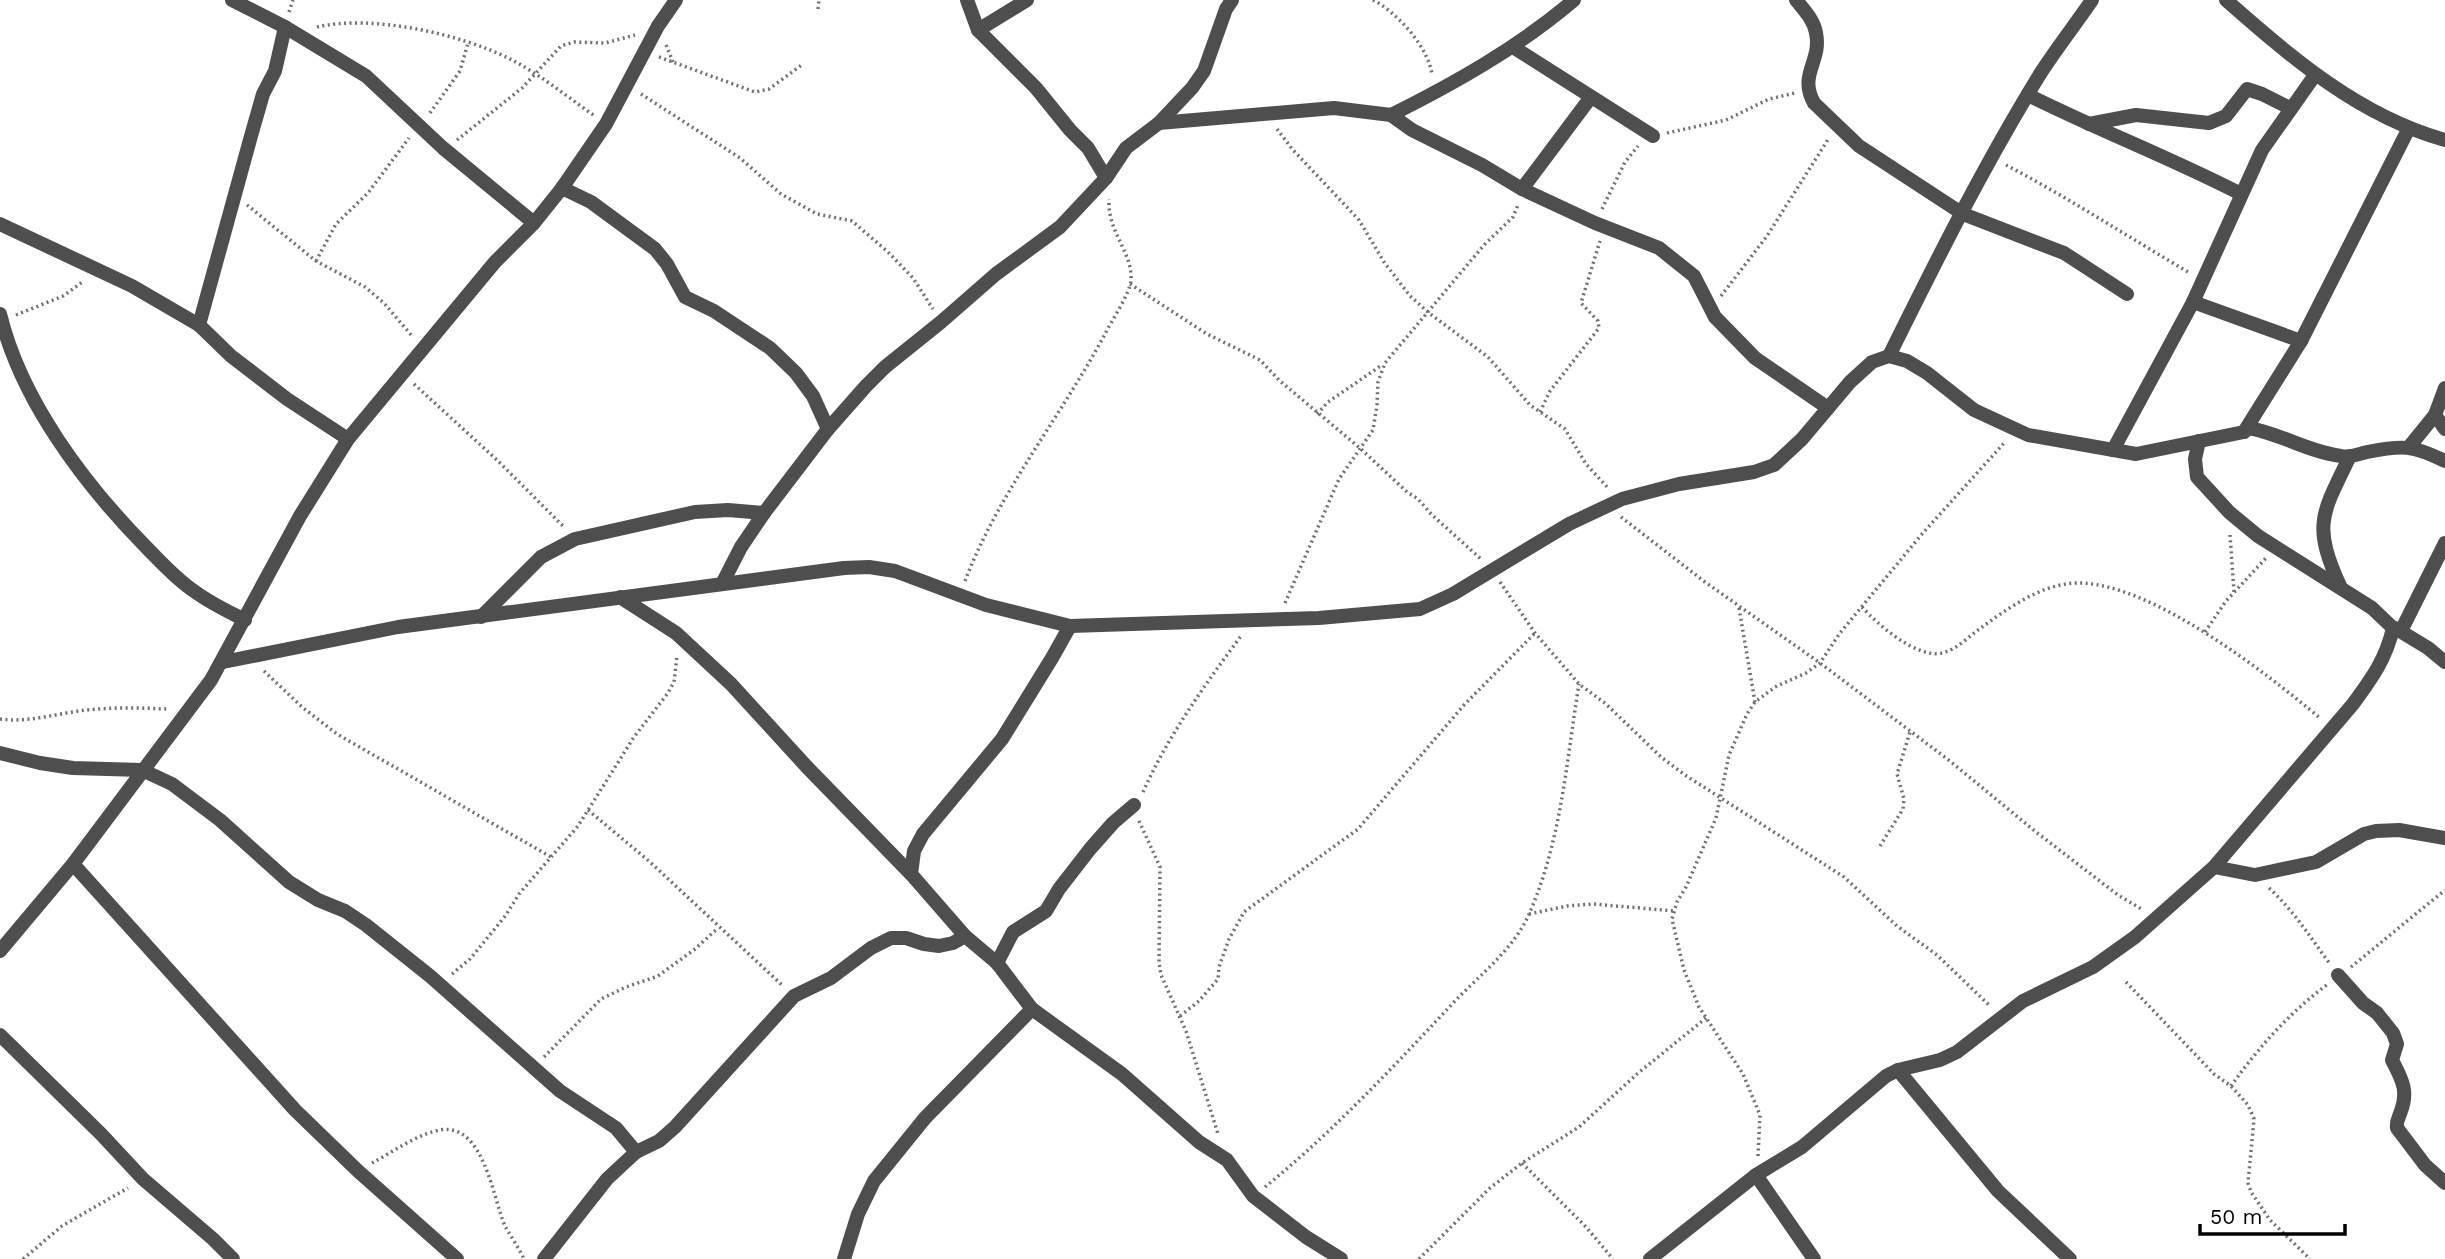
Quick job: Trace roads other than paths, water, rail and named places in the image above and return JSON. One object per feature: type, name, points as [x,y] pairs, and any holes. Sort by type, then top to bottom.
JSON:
[{"type":"street","points":[[232,0],[290,30],[366,76],[443,148],[534,223]]},
{"type":"street","points":[[0,951],[73,864],[223,662],[300,516],[348,439],[495,262],[534,223],[562,188],[606,124],[658,26],[676,0]]},
{"type":"street","points":[[967,0],[978,30],[1029,80],[1088,148],[1106,178]]},
{"type":"street","points":[[978,30],[1027,0]]},
{"type":"street","points":[[722,584],[741,547],[764,513],[828,429],[885,367],[996,274],[1060,227],[1106,178],[1126,148],[1159,123],[1192,88],[1204,71],[1226,9],[1232,0]]},
{"type":"street","points":[[1391,115],[1432,95],[1514,47],[1574,0]]},
{"type":"street","points":[[1796,0],[1809,16],[1817,36],[1816,55],[1807,89],[1814,103],[1859,146],[1963,214],[2064,253],[2127,294]]},
{"type":"street","points":[[1889,356],[1934,262],[2041,72],[2092,0]]},
{"type":"street","points":[[2226,0],[2315,75],[2371,110],[2409,128],[2445,140]]},
{"type":"street","points":[[199,325],[263,94],[275,71],[290,30]]},
{"type":"street","points":[[1514,47],[1653,136]]},
{"type":"street","points":[[2113,450],[2193,302],[2262,150],[2315,75]]},
{"type":"street","points":[[2089,124],[2136,116],[2209,123],[2226,116],[2242,92],[2247,89],[2290,108]]},
{"type":"street","points":[[2028,95],[2241,194]]},
{"type":"street","points":[[1522,189],[1591,97]]},
{"type":"street","points":[[1159,123],[1334,108],[1391,115],[1412,130],[1482,165],[1522,189],[1599,225],[1660,248],[1694,276],[1716,317],[1755,358],[1828,408]]},
{"type":"street","points":[[2244,432],[2301,341],[2409,128]]},
{"type":"street","points":[[562,188],[591,202],[655,249],[667,264],[685,298],[714,311],[770,348],[802,381],[828,429]]},
{"type":"street","points":[[0,224],[105,272],[199,325],[231,356],[287,399],[348,439]]},
{"type":"street","points":[[2193,302],[2301,341]]},
{"type":"street","points":[[1,320],[31,394],[49,427],[93,490],[192,591],[245,620]]},
{"type":"street","points":[[223,662],[398,627],[869,567],[895,571],[986,606],[1070,626],[1144,622],[1252,622],[1420,609],[1453,594],[1569,524],[1622,499],[1679,484],[1755,472],[1774,465],[1787,455],[1850,382],[1872,362],[1889,356],[1907,361],[1927,373],[1974,410],[2028,435],[2136,454],[2244,432],[2248,428],[2264,430],[2319,452],[2350,456],[2396,446],[2409,447],[2445,461]]},
{"type":"street","points":[[2409,447],[2435,415],[2445,388]]},
{"type":"street","points":[[2435,415],[2445,429]]},
{"type":"street","points":[[2199,440],[2195,459],[2197,477],[2229,512],[2275,547],[2372,608],[2445,662]]},
{"type":"street","points":[[2340,587],[2323,545],[2323,520],[2331,492],[2350,456]]},
{"type":"street","points":[[481,617],[541,557],[575,538],[695,512],[729,510],[764,513]]},
{"type":"street","points":[[1650,1259],[1756,1175],[1802,1147],[1886,1076],[1898,1070],[1940,1060],[1957,1052],[2036,992],[2093,967],[2156,919],[2214,867],[2353,704],[2379,668],[2397,629],[2445,543]]},
{"type":"street","points":[[620,597],[676,633],[732,684],[806,766],[911,874],[965,936],[997,963],[1032,1009],[1122,1074],[1175,1124],[1227,1160],[1253,1196],[1306,1237],[1341,1259]]},
{"type":"street","points":[[911,874],[914,851],[923,834],[1002,738],[1070,626]]},
{"type":"street","points":[[0,753],[73,768],[142,771],[172,784],[220,820],[289,882],[318,900],[345,911],[430,976],[560,1091],[616,1128],[636,1153]]},
{"type":"street","points":[[997,963],[1013,932],[1046,911],[1059,889],[1090,849],[1113,823],[1135,805]]},
{"type":"street","points":[[2214,867],[2255,875],[2316,862],[2364,834],[2376,831],[2399,830],[2445,838]]},
{"type":"street","points":[[73,864],[295,1110],[358,1171],[457,1259]]},
{"type":"street","points":[[544,1259],[607,1179],[636,1153],[659,1141],[676,1127],[794,996],[831,978],[870,948],[891,938],[906,938],[939,946],[953,943],[965,936]]},
{"type":"street","points":[[2338,975],[2365,1005],[2377,1013],[2396,1039],[2397,1046],[2392,1060],[2406,1090],[2396,1122],[2397,1128],[2425,1165],[2445,1183]]},
{"type":"street","points":[[844,1259],[858,1214],[874,1181],[925,1118],[1032,1009]]},
{"type":"street","points":[[0,1035],[102,1134],[143,1179],[214,1239],[233,1259]]},
{"type":"street","points":[[1898,1070],[1998,1191],[2070,1259]]},
{"type":"street","points":[[1756,1175],[1814,1259]]}]
